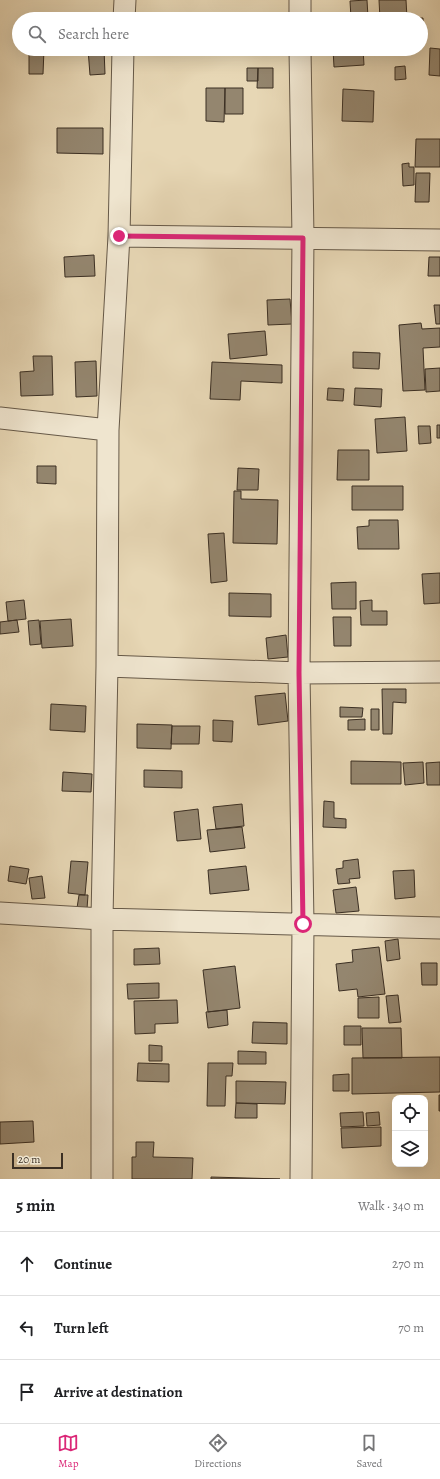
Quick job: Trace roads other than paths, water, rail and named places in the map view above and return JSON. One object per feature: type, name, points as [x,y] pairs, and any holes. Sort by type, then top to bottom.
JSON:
[{"type":"street","points":[[124,0],[124,12]]},
{"type":"street","points":[[300,0],[300,12]]},
{"type":"street","points":[[102,1179],[102,919],[107,666],[108,430],[119,236],[123,56]]},
{"type":"street","points":[[300,56],[303,238],[299,673],[303,924],[301,1179]]},
{"type":"street","points":[[119,236],[440,240]]},
{"type":"street","points":[[0,418],[108,430]]},
{"type":"street","points":[[107,666],[299,673],[440,672]]},
{"type":"street","points":[[0,913],[102,919],[440,928]]}]
